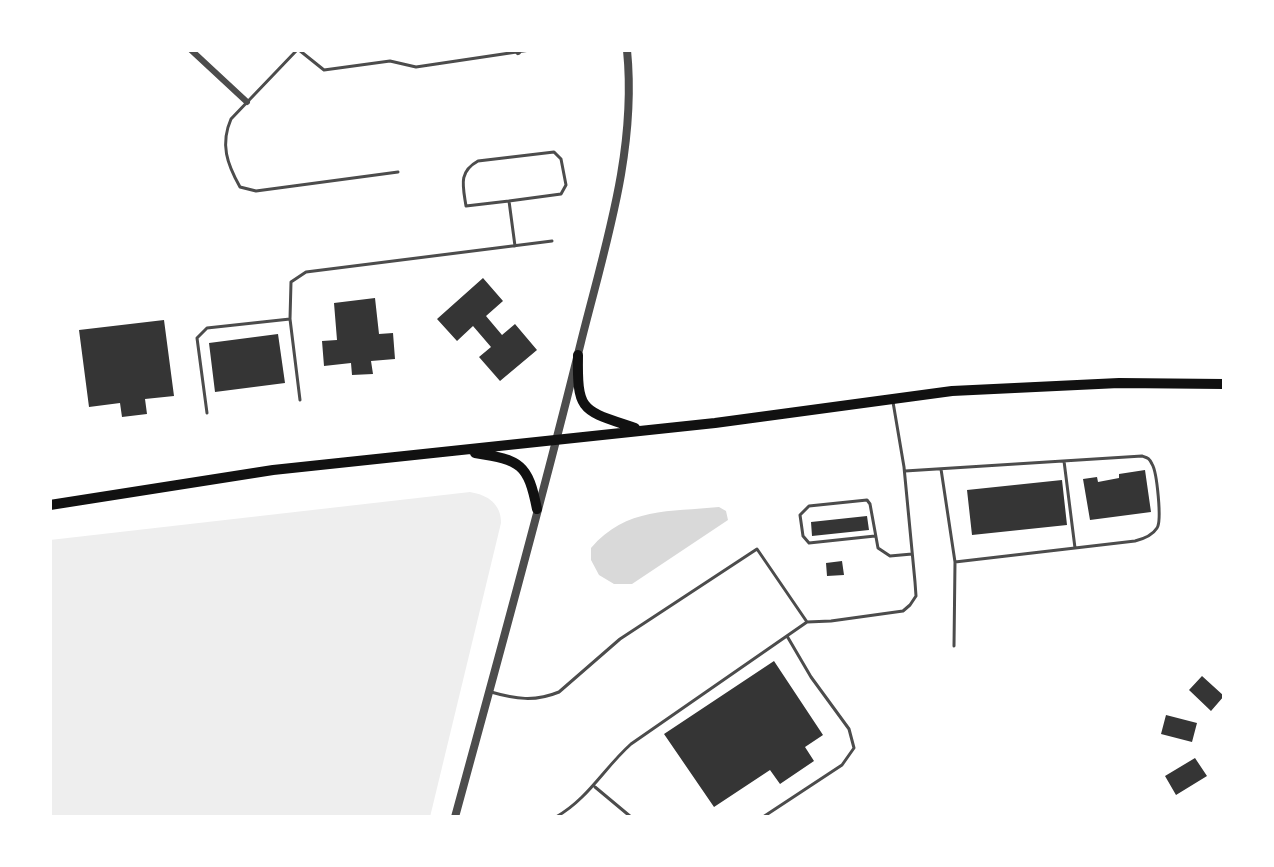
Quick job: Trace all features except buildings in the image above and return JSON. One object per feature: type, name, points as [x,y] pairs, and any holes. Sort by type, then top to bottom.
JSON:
[{"type":"main road","points":[[578,355],[577,389],[586,408],[596,415],[640,430]]},
{"type":"main road","points":[[50,505],[273,470],[715,423],[892,398],[1035,385],[1224,384]]},
{"type":"main road","points":[[461,451],[500,457],[528,473],[537,509]]},
{"type":"street","points":[[191,50],[247,102]]},
{"type":"street","points":[[455,817],[558,439],[622,180],[628,117],[627,50]]},
{"type":"lane","points":[[398,172],[256,191],[240,187],[225,153],[225,134],[231,119],[298,50],[324,70],[390,61],[416,67],[530,50]]},
{"type":"lane","points":[[554,152],[561,159],[566,185],[561,194],[509,201],[466,206],[462,177],[467,167],[478,161],[554,152]]},
{"type":"lane","points":[[509,201],[515,246]]},
{"type":"lane","points":[[300,400],[290,319],[291,282],[306,272],[552,241]]},
{"type":"lane","points":[[207,413],[197,338],[207,328],[290,319]]},
{"type":"lane","points":[[556,817],[595,787],[614,759],[631,744],[807,622],[903,611],[910,605],[916,596],[904,471],[892,398]]},
{"type":"lane","points":[[904,471],[1142,456],[1148,458],[1154,467],[1160,522],[1154,532],[1135,541],[955,562]]},
{"type":"lane","points":[[1064,461],[1075,548]]},
{"type":"lane","points":[[941,469],[955,562],[954,646]]},
{"type":"lane","points":[[875,536],[809,543],[803,536],[800,515],[809,506],[862,499],[870,504],[875,536],[875,542],[883,554],[912,554]]},
{"type":"lane","points":[[490,691],[531,699],[559,692],[620,639],[757,549],[807,622]]},
{"type":"lane","points":[[763,817],[842,765],[854,748],[849,729],[811,677],[787,636]]},
{"type":"lane","points":[[595,787],[631,817]]},
{"type":"shaded area","points":[[470,492],[482,495],[496,506],[501,523],[430,817],[50,817],[50,540]]},
{"type":"shaded area","points":[[719,507],[726,511],[728,520],[632,584],[614,584],[599,575],[591,560],[591,548],[619,525],[634,518],[666,511]]}]
